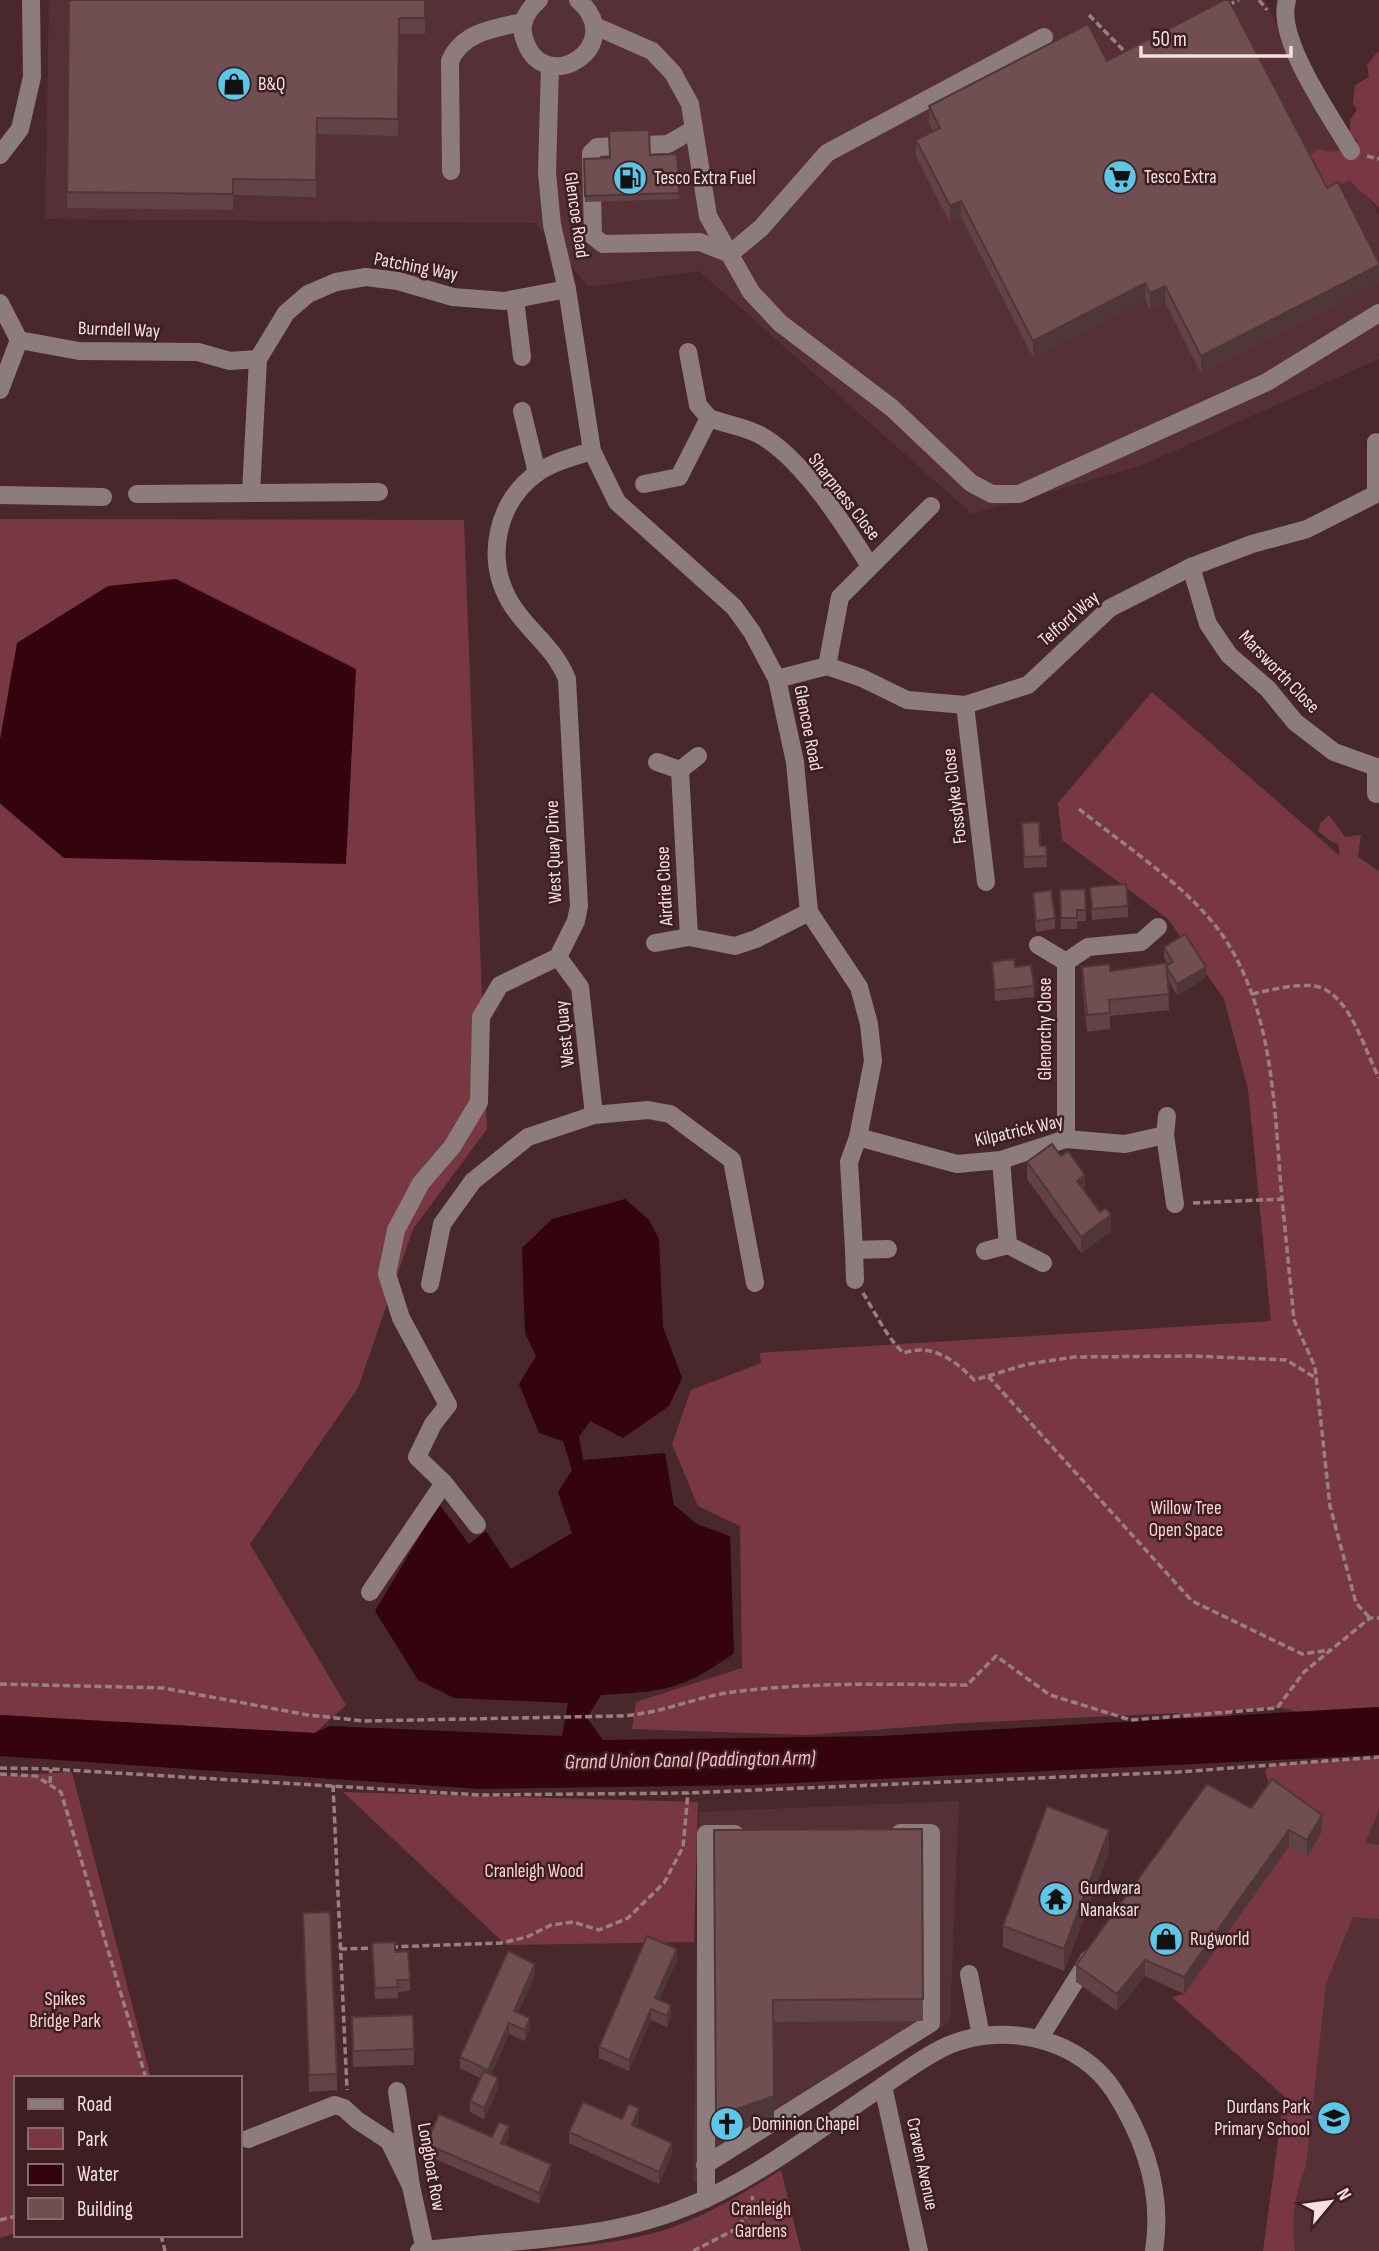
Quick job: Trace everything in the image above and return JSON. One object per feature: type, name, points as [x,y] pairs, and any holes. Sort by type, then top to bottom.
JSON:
[{"type":"street","points":[[1,152],[20,129],[32,77],[31,0]]},
{"type":"street","points":[[539,0],[528,10],[522,34],[529,52],[550,66],[562,66],[580,60],[589,51],[595,26],[589,10],[579,0]]},
{"type":"street","points":[[1287,0],[1284,8],[1289,40],[1350,151]]},
{"type":"street","points":[[451,171],[450,61],[456,47],[486,30],[523,22]]},
{"type":"street","points":[[595,26],[652,51],[673,73],[690,104],[708,216],[751,292],[780,323],[892,408],[971,483],[992,494],[1019,494],[1256,387],[1379,313]]},
{"type":"street","points":[[730,254],[761,228],[827,153],[1044,37]]},
{"type":"street","name":"Glencoe Road","points":[[550,66],[547,173],[552,225],[567,289],[592,452],[617,502],[734,607],[752,632],[777,679],[795,762],[809,912],[859,987],[869,1024],[873,1061],[858,1137],[849,1162],[855,1280]]},
{"type":"street","points":[[694,129],[668,144],[597,147],[591,153],[593,236],[603,244],[700,242],[730,254]]},
{"type":"street","name":"Patching Way","points":[[251,493],[258,359],[286,313],[308,294],[336,282],[366,277],[398,281],[453,297],[504,301],[567,289]]},
{"type":"street","points":[[515,299],[522,357]]},
{"type":"street","points":[[0,303],[19,340],[0,390]]},
{"type":"street","name":"Burndell Way","points":[[19,340],[79,351],[198,352],[230,361],[258,359]]},
{"type":"street","points":[[645,484],[679,477],[709,418],[698,405],[688,352]]},
{"type":"street","points":[[522,411],[537,473]]},
{"type":"street","name":"Sharpness Close","points":[[709,418],[760,435],[803,471],[848,531],[870,566]]},
{"type":"street","name":"Telford Way","points":[[827,666],[862,678],[907,700],[965,705],[1028,685],[1110,608],[1191,567],[1252,544],[1307,529],[1377,495],[1376,442]]},
{"type":"street","name":"West Quay Drive","points":[[558,957],[576,921],[579,906],[567,679],[558,658],[511,604],[497,574],[497,535],[513,495],[537,473],[556,463],[592,452]]},
{"type":"street","points":[[137,494],[379,492]]},
{"type":"street","points":[[0,495],[103,497]]},
{"type":"street","points":[[777,679],[827,666],[840,597],[931,506]]},
{"type":"street","name":"Marsworth Close","points":[[1191,567],[1208,624],[1229,655],[1269,689],[1295,722],[1334,751],[1378,768]]},
{"type":"street","name":"Fossdyke Close","points":[[965,705],[986,881]]},
{"type":"street","points":[[657,762],[680,770],[698,756]]},
{"type":"street","points":[[1376,794],[1378,768]]},
{"type":"street","name":"Airdrie Close","points":[[680,770],[689,937],[735,946],[756,939],[809,912]]},
{"type":"street","name":"Glenorchy Close","points":[[1066,962],[1088,947],[1141,942],[1158,927]]},
{"type":"street","points":[[655,943],[689,937]]},
{"type":"street","name":"Glenorchy Close","points":[[1038,945],[1066,962]]},
{"type":"street","points":[[477,1525],[444,1483],[417,1457],[433,1424],[448,1405],[401,1318],[387,1274],[396,1230],[421,1183],[452,1147],[479,1102],[481,1017],[500,985],[558,957]]},
{"type":"street","name":"West Quay","points":[[558,957],[580,987],[594,1115]]},
{"type":"street","name":"Glenorchy Close","points":[[1066,962],[1066,1139]]},
{"type":"street","points":[[430,1284],[442,1224],[473,1181],[528,1137],[594,1115],[648,1110],[670,1114],[732,1160],[755,1283]]},
{"type":"street","points":[[1167,1116],[1165,1135],[1175,1204]]},
{"type":"street","name":"Kilpatrick Way","points":[[858,1137],[957,1164],[1001,1160],[1066,1139],[1125,1144],[1165,1135]]},
{"type":"street","points":[[1001,1160],[1008,1245]]},
{"type":"street","points":[[985,1251],[1008,1245],[1043,1263]]},
{"type":"street","points":[[855,1250],[888,1249]]},
{"type":"street","points":[[370,1592],[444,1483]]},
{"type":"street","points":[[706,2199],[706,1834],[758,1833]]},
{"type":"street","points":[[705,2165],[931,2022],[931,1833],[878,1833]]},
{"type":"street","points":[[1039,2039],[1097,1948]]},
{"type":"street","points":[[969,1974],[981,2036]]},
{"type":"street","points":[[419,2251],[519,2241],[624,2226],[670,2214],[748,2177],[934,2053],[981,2036],[1011,2034],[1039,2039],[1066,2049],[1098,2071],[1128,2115],[1150,2168],[1154,2187],[1154,2251]]},
{"type":"street","name":"Craven Avenue","points":[[883,2086],[919,2251]]},
{"type":"street","name":"Longboat Row","points":[[397,2091],[411,2186],[425,2250]]},
{"type":"street","points":[[248,2139],[335,2105],[348,2111],[389,2141],[411,2186]]},
{"type":"path","points":[[1226,6],[1239,0]]},
{"type":"path","points":[[1089,15],[1126,55],[1138,49]]},
{"type":"path","points":[[1079,809],[1180,890],[1222,936],[1252,994],[1269,1059],[1294,1320],[1315,1367],[1330,1506],[1356,1603],[1370,1618],[1378,1619]]},
{"type":"path","points":[[1252,994],[1287,987],[1322,988],[1352,1015],[1379,1078]]},
{"type":"path","points":[[1175,1204],[1282,1199]]},
{"type":"path","points":[[855,1280],[883,1323],[892,1344],[904,1353],[918,1348],[955,1360],[974,1380],[1028,1364],[1074,1357],[1194,1356],[1286,1360],[1316,1378]]},
{"type":"path","points":[[988,1376],[1192,1601],[1302,1654],[1332,1650]]},
{"type":"path","points":[[0,1684],[163,1688],[308,1715],[364,1721],[547,1718],[638,1715],[731,1692],[812,1686],[967,1685],[996,1656],[1050,1695],[1131,1720],[1181,1718],[1277,1708],[1304,1672],[1370,1618]]},
{"type":"path","points":[[0,1771],[51,1769],[480,1795],[688,1793],[1178,1772],[1379,1757]]},
{"type":"path","points":[[50,1783],[51,1769]]},
{"type":"path","points":[[0,1771],[36,1776],[61,1792],[145,2076]]},
{"type":"path","points":[[333,1784],[348,2111]]},
{"type":"path","points":[[340,1949],[501,1944],[527,1937],[551,1925],[573,1922],[599,1930],[628,1918],[664,1884],[683,1847],[688,1793]]},
{"type":"path","points":[[693,2251],[734,2230],[754,2208],[748,2177]]},
{"type":"shaded area","points":[[49,0],[1264,0],[1379,216],[1379,359],[1143,465],[972,514],[699,271],[588,287],[535,223],[45,219]]},
{"type":"shaded area","points":[[959,1801],[950,2022],[693,2183],[699,1812]]},
{"type":"shaded area","name":"Durdans Park Primary School","points":[[1379,1810],[1379,2251],[1277,2251],[1302,1986]]},
{"type":"green space","points":[[1379,50],[1379,209],[1350,180],[1337,186],[1325,186],[1311,168],[1311,154],[1319,149],[1339,151],[1358,142],[1350,132],[1350,120],[1357,110],[1353,103],[1355,85],[1369,77],[1367,65]]},
{"type":"green space","points":[[0,519],[464,520],[487,1129],[413,1229],[358,1388],[250,1544],[346,1705],[315,1733],[0,1715],[0,804],[64,858],[0,739]]},
{"type":"green space","name":"Willow Tree Open Space","points":[[1152,692],[1340,856],[1338,844],[1318,831],[1321,822],[1329,815],[1345,837],[1361,835],[1358,857],[1379,871],[1379,1707],[1299,1712],[1282,1708],[1234,1710],[1229,1717],[1186,1718],[1178,1713],[962,1723],[808,1735],[632,1729],[636,1702],[742,1668],[740,1526],[698,1506],[672,1444],[691,1390],[761,1363],[760,1353],[1271,1321],[1248,1089],[1224,999],[1168,919],[1062,840],[1058,803]]},
{"type":"green space","points":[[1379,1757],[1379,1810],[1365,1843],[1379,1845],[1379,1919],[1353,1917],[1326,1984],[1306,2166],[1294,2208],[1295,2251],[1263,2251],[1284,2096],[1172,1997],[1184,1994],[1289,1846],[1307,1857],[1272,1795],[1265,1770],[1271,1765]]},
{"type":"green space","name":"Spikes Bridge Park","points":[[72,1772],[150,2076],[14,2076],[14,2234],[0,2238],[0,1776]]},
{"type":"green space","name":"Cranleigh Wood","points":[[343,1792],[698,1802],[694,1942],[506,1945]]},
{"type":"green space","name":"Cranleigh Gardens","points":[[781,2170],[801,2251],[538,2251],[626,2239],[676,2226],[717,2207]]},
{"type":"water","points":[[176,579],[356,669],[346,864],[64,858],[0,803],[0,739],[17,643],[108,586]]},
{"type":"water","name":"Grand Union Canal (Paddington Arm)","points":[[625,1199],[649,1220],[659,1239],[663,1327],[682,1378],[669,1406],[623,1438],[590,1421],[579,1437],[583,1460],[665,1453],[674,1505],[697,1524],[730,1536],[734,1653],[700,1675],[672,1687],[601,1695],[587,1718],[603,1740],[880,1736],[1379,1707],[1379,1755],[754,1785],[479,1789],[0,1756],[0,1715],[314,1733],[330,1726],[562,1736],[568,1703],[454,1698],[418,1680],[375,1611],[439,1504],[469,1544],[486,1531],[511,1569],[572,1533],[558,1492],[572,1470],[563,1441],[539,1433],[519,1384],[536,1356],[525,1333],[522,1248],[552,1219]]},
{"type":"building","name":"B&Q","points":[[69,0],[425,0],[425,18],[399,18],[398,119],[317,118],[316,180],[233,179],[233,194],[67,192]]},
{"type":"building","name":"Tesco Extra","points":[[1224,0],[1229,0],[1327,188],[1338,182],[1379,265],[1201,356],[1165,286],[1150,293],[1145,283],[1033,341],[961,201],[950,206],[916,140],[940,128],[929,106],[1088,24],[1107,61]]},
{"type":"building","points":[[649,130],[650,155],[677,154],[679,193],[585,196],[584,159],[610,158],[609,131]]},
{"type":"building","points":[[1039,822],[1040,846],[1046,846],[1047,856],[1024,857],[1022,823]]},
{"type":"building","points":[[1126,884],[1128,906],[1092,909],[1090,887]]},
{"type":"building","points":[[1085,889],[1086,910],[1077,910],[1077,918],[1061,918],[1060,890]]},
{"type":"building","points":[[1051,890],[1055,918],[1036,921],[1033,893]]},
{"type":"building","points":[[1185,934],[1206,967],[1177,984],[1166,966],[1173,962],[1164,947]]},
{"type":"building","points":[[1014,959],[1015,967],[1031,965],[1034,986],[995,990],[992,962]]},
{"type":"building","points":[[1166,963],[1169,994],[1109,1000],[1110,1013],[1087,1015],[1082,967],[1110,964],[1110,971]]},
{"type":"building","points":[[1052,1144],[1061,1156],[1068,1151],[1085,1175],[1077,1181],[1100,1212],[1106,1208],[1111,1215],[1081,1237],[1027,1162]]},
{"type":"building","points":[[1272,1779],[1322,1815],[1307,1840],[1289,1830],[1184,1977],[1145,1960],[1117,1994],[1076,1965],[1207,1784],[1251,1808]]},
{"type":"building","name":"Gurdwara Nanaksar","points":[[1047,1806],[1109,1830],[1064,1949],[1003,1926]]},
{"type":"building","points":[[922,1829],[923,1999],[773,2000],[774,2096],[716,2116],[714,1830]]},
{"type":"building","points":[[330,1912],[337,2074],[309,2075],[303,1913]]},
{"type":"building","points":[[647,1936],[677,1949],[655,1998],[671,2005],[667,2016],[651,2009],[629,2060],[599,2047]]},
{"type":"building","points":[[395,1942],[395,1952],[408,1951],[410,1980],[397,1980],[398,1987],[375,1988],[372,1943]]},
{"type":"building","points":[[508,1951],[535,1964],[514,2011],[530,2018],[525,2030],[509,2023],[488,2070],[460,2057]]},
{"type":"building","points":[[413,2015],[414,2049],[353,2051],[352,2017]]},
{"type":"building","points":[[484,2071],[498,2078],[484,2108],[470,2101]]},
{"type":"building","points":[[583,2102],[622,2119],[629,2104],[639,2108],[632,2125],[672,2143],[659,2172],[569,2132]]},
{"type":"building","points":[[439,2114],[492,2137],[499,2122],[509,2126],[501,2143],[551,2164],[539,2193],[426,2144]]},
{"type":"place","name":"B&Q","points":[[234,84]]},
{"type":"place","name":"Tesco Extra","points":[[1120,177]]},
{"type":"place","name":"Tesco Extra Fuel","points":[[630,178]]},
{"type":"place","name":"Gurdwara Nanaksar","points":[[1056,1899]]},
{"type":"place","name":"Rugworld","points":[[1166,1939]]},
{"type":"place","name":"Durdans Park Primary School","points":[[1334,2118]]},
{"type":"place","name":"Dominion Chapel","points":[[727,2124]]}]
